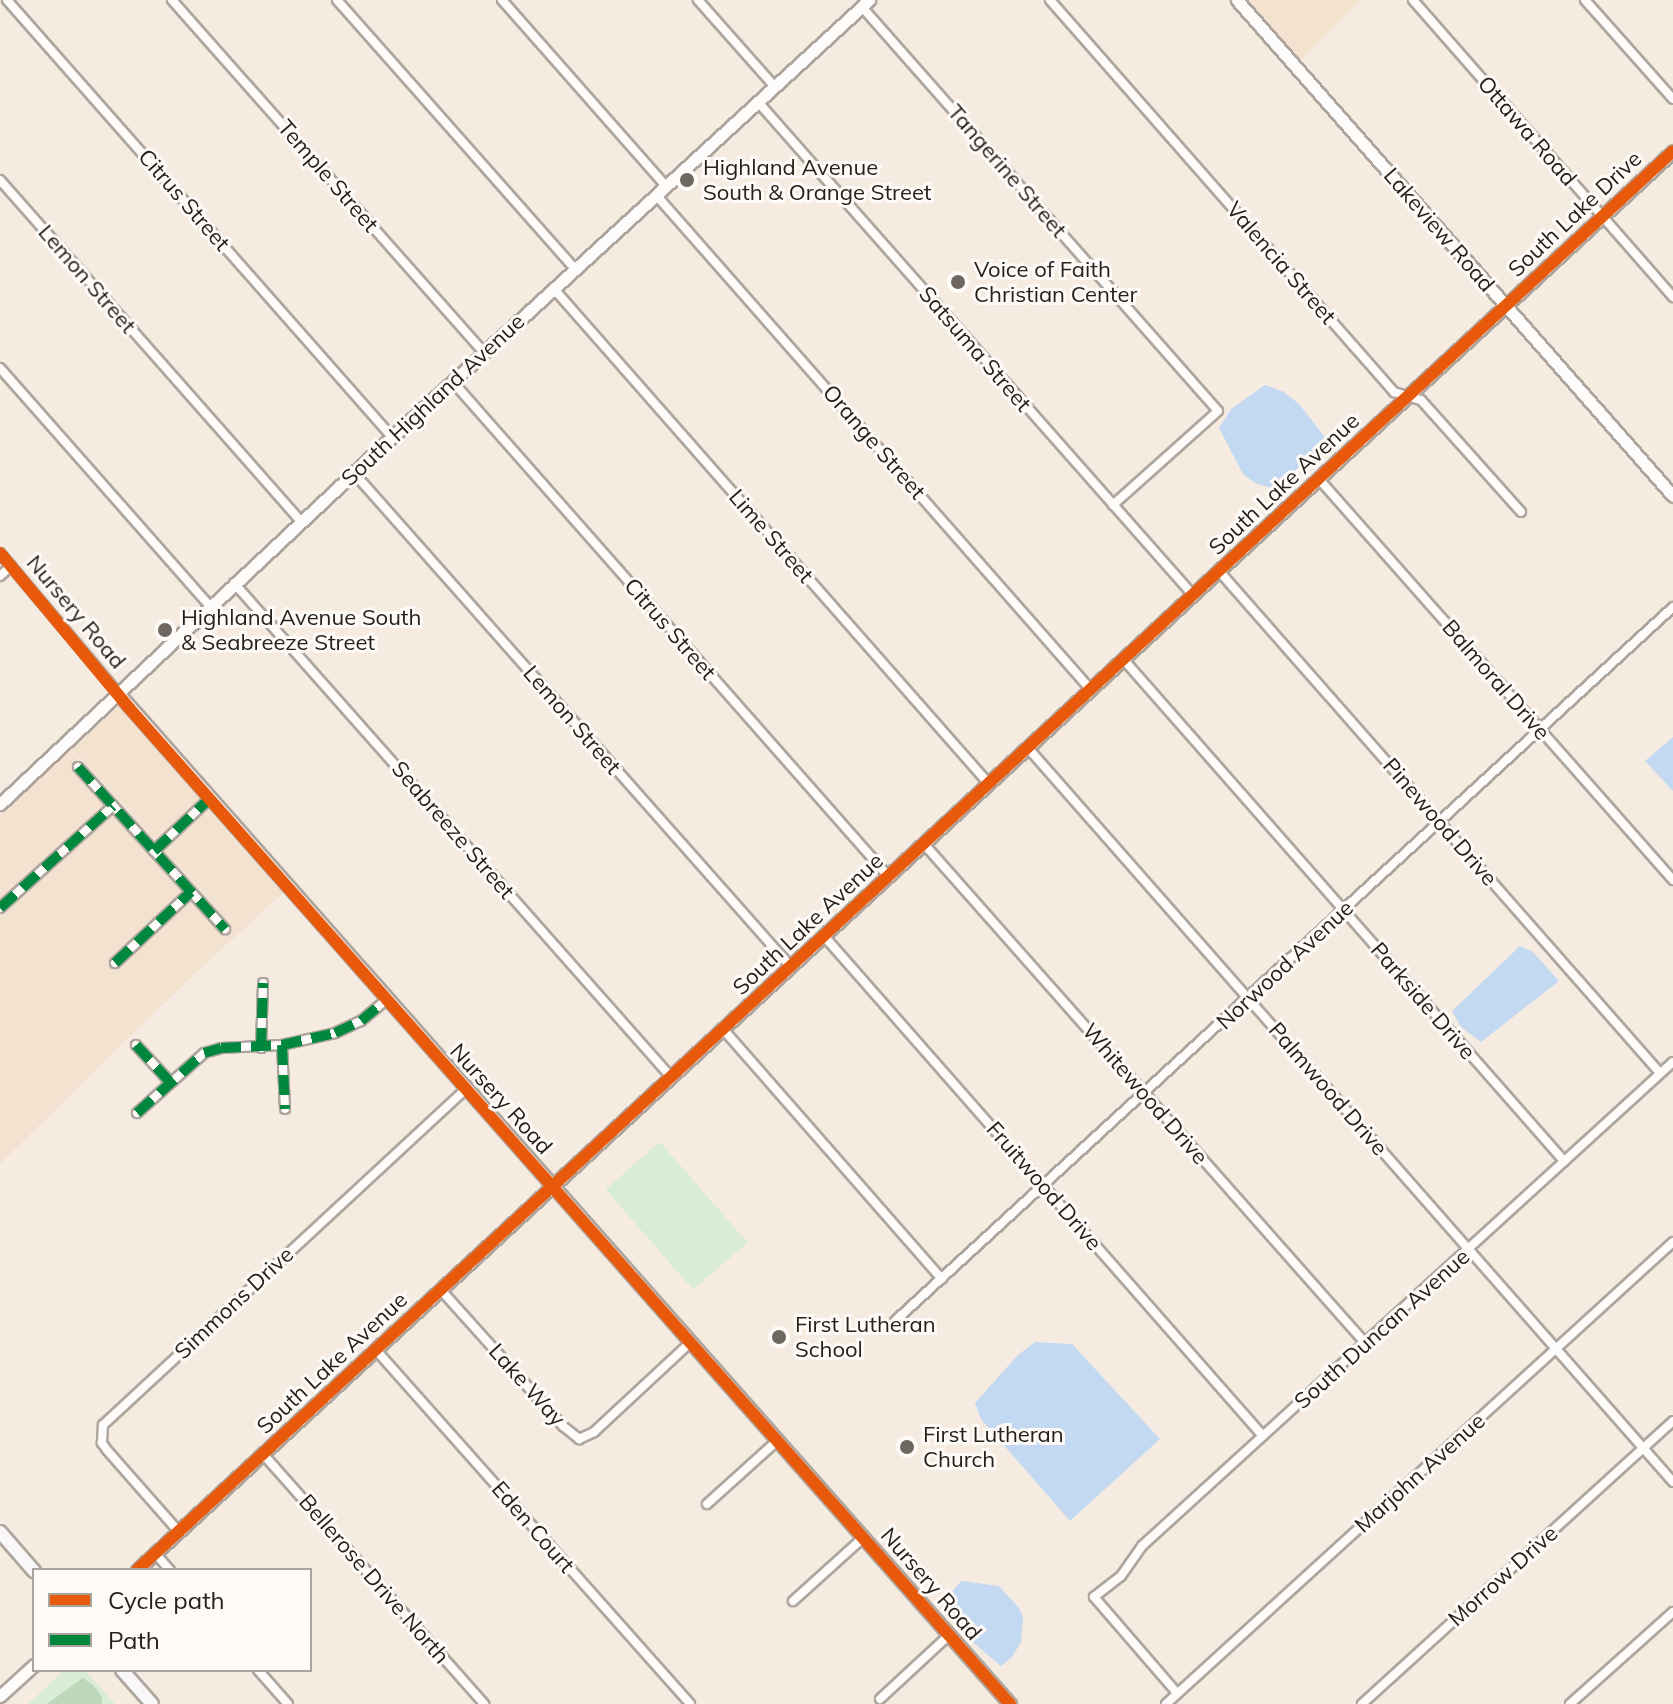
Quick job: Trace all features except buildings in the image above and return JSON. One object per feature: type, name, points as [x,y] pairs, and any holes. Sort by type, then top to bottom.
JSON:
[{"type":"main road","points":[[0,1532],[32,1569]]},
{"type":"main road","points":[[124,1672],[152,1704]]},
{"type":"street","name":"Citrus Street","points":[[7,0],[392,437]]},
{"type":"street","name":"Temple Street","points":[[172,0],[484,353]]},
{"type":"street","points":[[337,0],[575,269]]},
{"type":"street","points":[[502,0],[666,186]]},
{"type":"street","points":[[698,0],[775,87]]},
{"type":"street","name":"Valencia Street","points":[[1050,0],[1394,392],[1421,400],[1521,512]]},
{"type":"street","name":"Lakeview Road","points":[[1237,0],[1673,496]]},
{"type":"street","name":"Ottawa Road","points":[[1413,0],[1673,297]]},
{"type":"street","points":[[1585,0],[1673,99]]},
{"type":"street","name":"South Highland Avenue","points":[[0,804],[234,583],[865,3]]},
{"type":"street","name":"Tangerine Street","points":[[865,3],[1218,411],[1113,505]]},
{"type":"street","name":"Satsuma Street","points":[[758,102],[1193,595]]},
{"type":"street","name":"South Lake Drive","points":[[1505,306],[1673,151]]},
{"type":"street","name":"Lemon Street","points":[[0,180],[302,522]]},
{"type":"street","name":"Orange Street","points":[[656,195],[1091,690]]},
{"type":"street","name":"Lime Street","points":[[554,289],[989,784]]},
{"type":"street","name":"South Lake Avenue","points":[[139,1568],[1505,306]]},
{"type":"street","points":[[0,368],[210,606]]},
{"type":"street","name":"Citrus Street","points":[[453,382],[888,876]]},
{"type":"street","name":"Lemon Street","points":[[354,473],[791,967]]},
{"type":"street","name":"Balmoral Drive","points":[[1319,479],[1673,880]]},
{"type":"street","name":"Nursery Road","points":[[0,553],[209,799],[1010,1704]]},
{"type":"street","points":[[0,576],[11,566]]},
{"type":"street","name":"Pinewood Drive","points":[[1219,571],[1660,1073]]},
{"type":"street","name":"Seabreeze Street","points":[[234,583],[671,1077]]},
{"type":"street","name":"Norwood Avenue","points":[[895,1321],[1673,607]]},
{"type":"street","name":"Parkside Drive","points":[[1124,660],[1564,1161]]},
{"type":"street","name":"Palmwood Drive","points":[[1028,748],[1673,1482]]},
{"type":"street","points":[[78,767],[225,929]]},
{"type":"street","points":[[154,851],[209,799]]},
{"type":"street","points":[[0,908],[113,806]]},
{"type":"street","name":"Whitewood Drive","points":[[924,844],[1366,1344]]},
{"type":"street","points":[[115,963],[191,892]]},
{"type":"street","name":"Fruitwood Drive","points":[[824,936],[1263,1436]]},
{"type":"street","points":[[261,1048],[263,983]]},
{"type":"street","points":[[137,1113],[204,1053],[221,1048],[282,1045],[349,1029],[386,1000]]},
{"type":"street","points":[[723,1029],[942,1279]]},
{"type":"street","points":[[136,1045],[170,1082]]},
{"type":"street","points":[[282,1045],[285,1109]]},
{"type":"street","name":"South Duncan Avenue","points":[[1177,1693],[1094,1597],[1121,1576],[1142,1546],[1673,1062]]},
{"type":"street","name":"Simmons Drive","points":[[179,1532],[107,1450],[101,1434],[103,1425],[465,1090]]},
{"type":"street","name":"Marjohn Avenue","points":[[1166,1704],[1673,1242]]},
{"type":"street","name":"Lake Way","points":[[441,1290],[563,1426],[579,1439],[594,1432],[691,1342]]},
{"type":"street","name":"Eden Court","points":[[376,1350],[690,1704]]},
{"type":"street","name":"Morrow Drive","points":[[1362,1704],[1673,1421]]},
{"type":"street","points":[[707,1504],[778,1440]]},
{"type":"street","name":"Bellerose Drive North","points":[[263,1454],[484,1704]]},
{"type":"street","points":[[793,1601],[864,1537]]},
{"type":"street","points":[[155,1553],[168,1568]]},
{"type":"street","points":[[1570,1704],[1673,1612]]},
{"type":"street","points":[[880,1699],[949,1635]]},
{"type":"street","points":[[0,1696],[32,1667]]},
{"type":"street","points":[[260,1672],[288,1704]]},
{"type":"shaded area","points":[[1245,0],[1361,0],[1299,62]]},
{"type":"shaded area","points":[[118,704],[201,799],[156,841],[80,757],[71,765],[106,804],[0,901],[0,815]]},
{"type":"shaded area","points":[[208,808],[283,893],[190,978],[0,1164],[0,916],[114,813],[184,891],[108,964],[115,971],[192,900],[220,930],[228,922],[163,850]]},
{"type":"green space","points":[[660,1142],[747,1242],[693,1290],[606,1189]]},
{"type":"green space","points":[[63,1672],[87,1672],[115,1704],[28,1704]]},
{"type":"green space","points":[[83,1678],[94,1686],[102,1697],[102,1704],[47,1704]]},
{"type":"water","points":[[1265,385],[1284,392],[1299,404],[1331,445],[1277,490],[1255,483],[1243,474],[1219,428],[1231,409]]},
{"type":"water","points":[[1673,737],[1673,791],[1645,761]]},
{"type":"water","points":[[1520,946],[1533,952],[1559,981],[1481,1042],[1461,1027],[1452,1011]]},
{"type":"water","points":[[1035,1342],[1072,1344],[1160,1439],[1070,1521],[981,1419],[975,1403],[1018,1355]]},
{"type":"water","points":[[961,1581],[999,1586],[1019,1608],[1023,1617],[1021,1642],[1012,1657],[1001,1666],[969,1639],[950,1613],[947,1598]]},
{"type":"marked path","points":[[78,767],[225,929]]},
{"type":"marked path","points":[[154,851],[209,799]]},
{"type":"marked path","points":[[0,908],[113,806]]},
{"type":"marked path","points":[[115,963],[191,892]]},
{"type":"marked path","points":[[261,1048],[263,983]]},
{"type":"marked path","points":[[137,1113],[204,1053],[221,1048],[282,1045],[335,1033],[361,1021],[386,1000]]},
{"type":"marked path","points":[[136,1045],[170,1082]]},
{"type":"marked path","points":[[282,1045],[285,1109]]},
{"type":"cycle path","points":[[139,1568],[1673,151]]},
{"type":"cycle path","points":[[0,553],[129,708],[1010,1704]]},
{"type":"place","name":"Highland Avenue South & Orange Street","points":[[687,180]]},
{"type":"place","name":"Voice of Faith Christian Center","points":[[958,282]]},
{"type":"place","name":"Highland Avenue South & Seabreeze Street","points":[[165,630]]},
{"type":"place","name":"First Lutheran School","points":[[779,1337]]},
{"type":"place","name":"First Lutheran Church","points":[[907,1447]]}]
